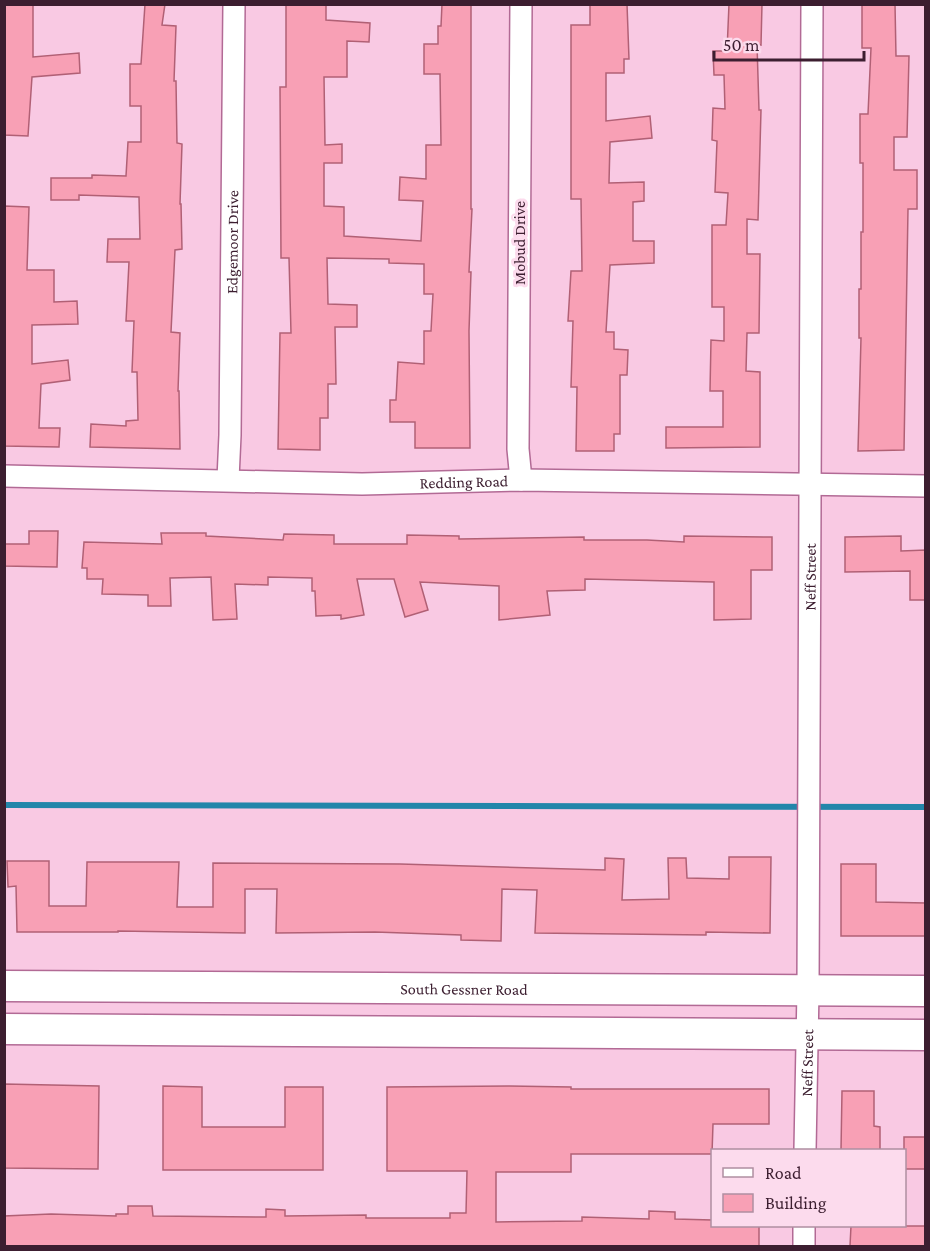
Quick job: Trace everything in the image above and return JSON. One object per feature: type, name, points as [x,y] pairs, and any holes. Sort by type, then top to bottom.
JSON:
[{"type":"main road","name":"South Gessner Road","points":[[4,986],[926,991]]},
{"type":"main road","points":[[35,986],[36,1029]]},
{"type":"main road","points":[[402,1030],[403,989]]},
{"type":"main road","points":[[4,1029],[926,1035]]},
{"type":"street","name":"Edgemoor Drive","points":[[228,479],[234,4]]},
{"type":"street","name":"Mobud Drive","points":[[521,4],[518,449],[521,480]]},
{"type":"street","name":"Neff Street","points":[[805,1149],[808,990],[812,4]]},
{"type":"street","name":"Redding Road","points":[[4,476],[362,483],[521,480],[926,486]]},
{"type":"street","points":[[804,1227],[804,1246]]},
{"type":"building","points":[[4,4],[33,4],[33,57],[79,53],[80,73],[32,77],[28,136],[4,135]]},
{"type":"building","points":[[145,4],[165,4],[162,25],[176,26],[174,81],[176,81],[177,143],[182,144],[180,204],[182,249],[175,250],[171,332],[180,333],[178,391],[180,449],[90,447],[91,424],[126,426],[126,421],[138,420],[137,372],[132,372],[134,321],[126,321],[129,262],[107,262],[108,239],[140,239],[139,197],[79,195],[79,200],[51,200],[51,178],[92,178],[92,175],[126,176],[128,142],[141,142],[141,106],[130,106],[130,64],[141,64]]},
{"type":"building","points":[[286,4],[326,4],[326,20],[370,23],[369,42],[347,41],[347,77],[324,77],[325,145],[342,144],[342,163],[324,163],[324,206],[344,207],[344,236],[421,241],[423,201],[399,200],[400,177],[426,179],[426,145],[441,145],[440,74],[424,74],[424,44],[438,44],[442,4],[471,4],[470,448],[415,448],[415,422],[390,422],[390,400],[396,400],[398,362],[424,364],[424,331],[431,331],[433,294],[424,294],[424,264],[389,263],[389,259],[327,258],[328,304],[357,305],[357,327],[335,327],[336,384],[328,384],[328,418],[320,418],[320,450],[278,449],[280,333],[291,333],[289,258],[281,258],[280,87],[286,87]]},
{"type":"building","points":[[590,4],[627,4],[629,59],[624,59],[624,73],[606,73],[606,121],[650,116],[652,138],[610,142],[609,183],[644,182],[644,201],[633,202],[633,241],[654,241],[654,263],[610,265],[606,332],[614,332],[614,349],[628,350],[627,375],[620,375],[620,434],[614,434],[614,451],[576,451],[577,387],[571,387],[573,321],[568,321],[571,271],[582,271],[581,199],[571,199],[571,25],[590,25]]},
{"type":"building","points":[[729,4],[762,4],[761,45],[757,44],[759,110],[761,110],[758,220],[747,219],[747,254],[760,254],[759,333],[747,333],[746,371],[760,372],[760,447],[666,448],[666,427],[723,427],[723,391],[710,391],[711,340],[724,341],[724,307],[712,307],[712,225],[726,225],[728,193],[715,192],[717,141],[712,140],[713,108],[725,109],[724,75],[714,75],[713,51],[727,51]]},
{"type":"building","points":[[862,4],[895,4],[896,56],[909,56],[907,137],[894,137],[894,170],[917,170],[917,209],[908,209],[904,450],[858,451],[861,338],[859,338],[859,289],[861,289],[861,232],[863,232],[860,114],[868,114],[871,48],[862,48]]},
{"type":"building","points":[[4,206],[29,207],[27,270],[54,270],[54,302],[77,301],[78,324],[32,325],[32,364],[68,360],[70,380],[41,384],[39,428],[60,428],[59,447],[4,446]]},
{"type":"building","points":[[29,531],[58,531],[57,567],[4,566],[4,544],[29,544]]},
{"type":"building","points":[[161,533],[206,533],[206,536],[283,540],[284,534],[334,535],[334,544],[407,544],[407,535],[459,536],[459,539],[584,537],[584,540],[684,542],[684,536],[772,537],[772,570],[751,570],[751,619],[714,620],[714,582],[585,579],[585,590],[547,591],[550,615],[499,620],[499,586],[420,582],[428,610],[405,617],[394,579],[357,579],[364,615],[341,619],[341,615],[316,616],[312,578],[268,577],[268,585],[235,584],[237,619],[213,620],[211,577],[170,578],[171,606],[148,606],[148,595],[102,594],[103,579],[87,579],[87,568],[82,568],[84,542],[162,544]]},
{"type":"building","points":[[901,536],[901,551],[926,550],[926,600],[910,600],[910,571],[845,572],[845,537]]},
{"type":"building","points":[[729,857],[771,857],[770,933],[706,932],[706,935],[535,933],[537,890],[502,889],[501,941],[461,940],[461,935],[375,932],[276,933],[277,889],[245,889],[245,933],[17,932],[16,886],[8,887],[7,861],[49,861],[49,906],[86,906],[87,862],[179,862],[177,907],[213,907],[213,863],[400,864],[605,870],[605,858],[624,859],[622,900],[669,899],[668,858],[686,858],[687,878],[729,879]]},
{"type":"building","points":[[841,864],[876,864],[876,902],[926,903],[926,936],[841,936]]},
{"type":"building","points":[[4,1084],[99,1086],[98,1169],[4,1168]]},
{"type":"building","points":[[163,1086],[202,1087],[202,1127],[285,1127],[285,1087],[323,1087],[323,1170],[163,1170]]},
{"type":"building","points":[[387,1087],[769,1089],[769,1124],[713,1124],[711,1154],[571,1154],[571,1172],[496,1172],[496,1222],[582,1221],[582,1217],[649,1219],[649,1211],[675,1212],[675,1219],[711,1220],[711,1227],[759,1227],[759,1246],[4,1246],[4,1216],[51,1214],[116,1216],[116,1214],[128,1214],[128,1206],[152,1206],[153,1216],[266,1217],[266,1209],[285,1210],[285,1216],[366,1215],[366,1218],[450,1218],[450,1213],[466,1213],[467,1171],[387,1171]]},
{"type":"building","points":[[842,1091],[874,1091],[874,1126],[880,1127],[880,1149],[841,1149]]},
{"type":"building","points":[[904,1137],[926,1137],[926,1169],[906,1169],[906,1149],[904,1149]]},
{"type":"building","points":[[926,1226],[926,1246],[850,1246],[851,1227]]},
{"type":"waterway","points":[[4,805],[926,807]]}]
